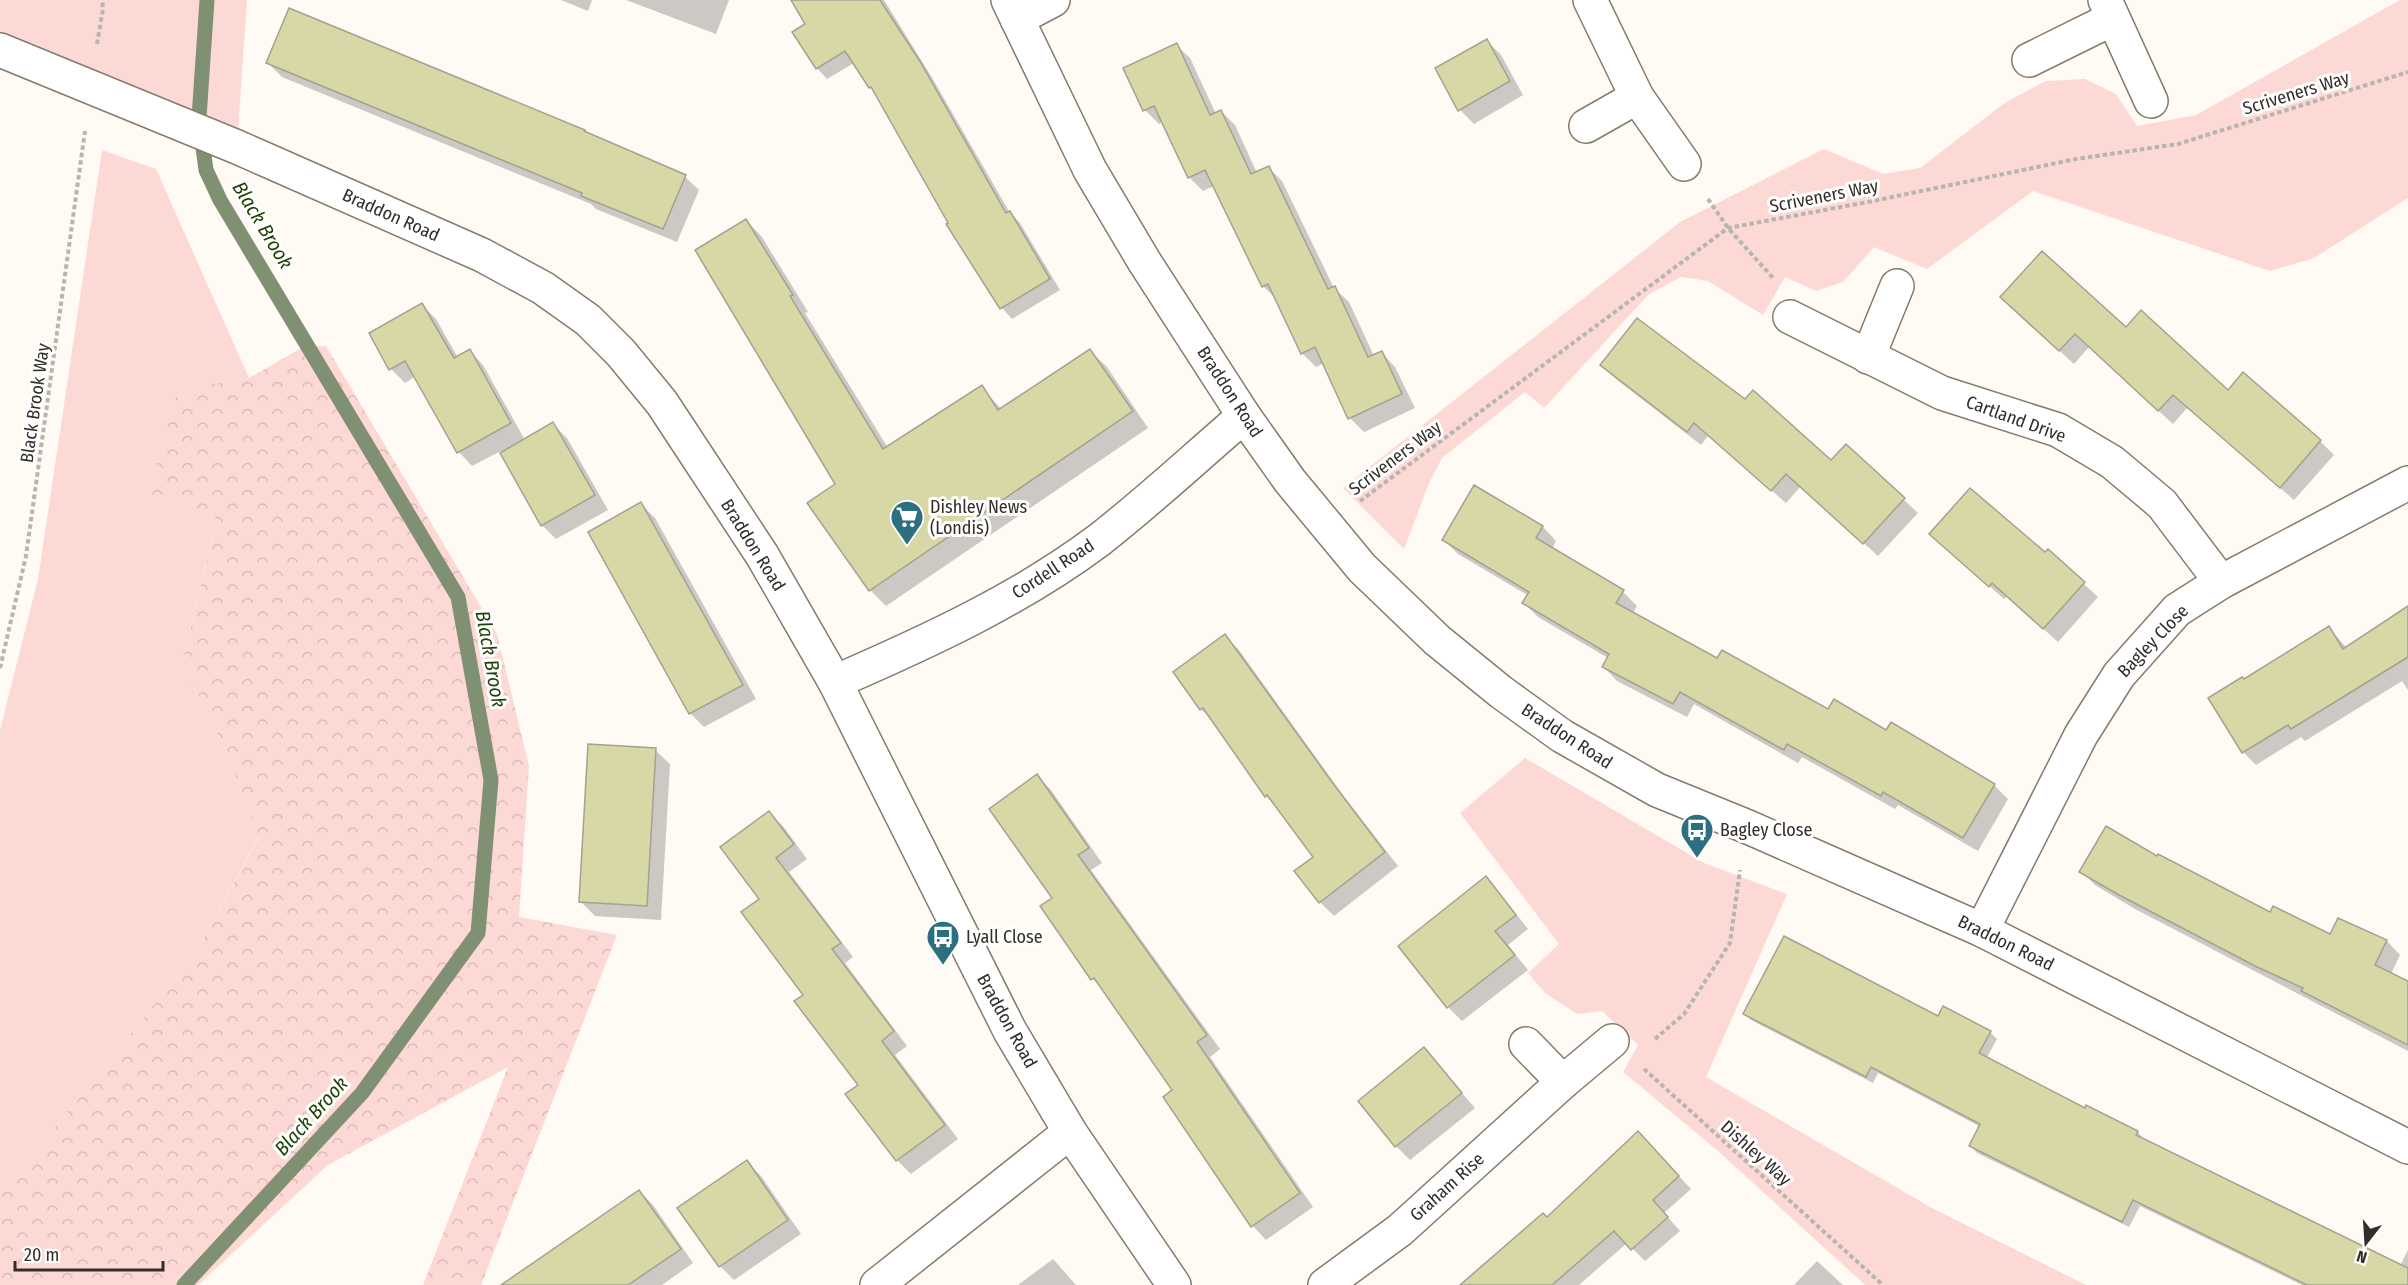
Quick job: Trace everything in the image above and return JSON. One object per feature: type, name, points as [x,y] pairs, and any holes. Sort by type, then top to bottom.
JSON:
[{"type":"street","points":[[1012,9],[1053,0]]},
{"type":"street","points":[[1590,0],[1636,97],[1684,164]]},
{"type":"street","name":"Braddon Road","points":[[1012,9],[1090,170],[1143,261],[1245,416],[1290,480],[1362,568],[1437,640],[1501,692],[1562,736],[1657,790],[1748,827],[1982,930],[2408,1147]]},
{"type":"street","points":[[2029,60],[2108,10],[2151,101]]},
{"type":"street","name":"Braddon Road","points":[[0,50],[237,147],[482,255],[543,288],[588,320],[621,353],[662,403],[762,555],[835,682],[1010,1031],[1070,1132],[1174,1285]]},
{"type":"street","points":[[1587,126],[1636,97]]},
{"type":"street","points":[[1868,357],[1897,286]]},
{"type":"street","name":"Cartland Drive","points":[[1790,317],[1941,393],[2058,430],[2112,462],[2162,504],[2221,582]]},
{"type":"street","name":"Cordell Road","points":[[835,682],[926,642],[1032,585],[1099,539],[1245,416]]},
{"type":"street","name":"Bagley Close","points":[[1982,930],[2081,735],[2119,675],[2177,610],[2221,582],[2408,483]]},
{"type":"street","points":[[1526,1044],[1563,1082]]},
{"type":"street","name":"Graham Rise","points":[[1325,1285],[1400,1230],[1563,1082],[1622,1050]]},
{"type":"street","points":[[877,1285],[1070,1132]]},
{"type":"path","points":[[97,49],[103,9],[102,0]]},
{"type":"path","name":"Scriveners Way","points":[[1327,525],[1728,228],[1884,199],[2076,159],[2178,144],[2408,72]]},
{"type":"path","name":"Black Brook Way","points":[[0,668],[26,556],[84,140]]},
{"type":"path","points":[[1684,164],[1728,228],[1784,289],[1790,317]]},
{"type":"path","points":[[1622,1050],[1684,1014],[1730,943],[1735,897],[1748,827]]},
{"type":"path","name":"Dishley Way","points":[[1622,1050],[1883,1285]]},
{"type":"green space","points":[[0,0],[247,0],[237,147],[0,50]]},
{"type":"green space","points":[[2400,0],[2408,0],[2408,198],[2314,258],[2270,271],[2033,191],[1927,269],[1874,247],[1843,282],[1816,291],[1785,277],[1763,315],[1708,281],[1681,277],[1649,294],[1544,408],[1525,392],[1442,458],[1429,483],[1404,549],[1343,488],[1680,222],[1824,149],[1883,174],[1920,168],[2006,102],[2046,81],[2085,79],[2116,94],[2137,126],[2196,115]]},
{"type":"green space","points":[[102,150],[156,169],[249,378],[178,391],[217,519],[182,663],[226,750],[259,836],[196,953],[0,1195],[0,730],[38,579]]},
{"type":"green space","points":[[326,346],[497,634],[529,766],[519,917],[617,935],[481,1285],[423,1285],[508,1067],[328,1165],[198,1285],[0,1285],[0,1195],[196,953],[259,837],[226,750],[182,663],[217,519],[149,493],[178,390],[249,378],[303,347]]},
{"type":"green space","points":[[1525,758],[1704,863],[1787,894],[1706,1077],[1932,1208],[2086,1285],[1865,1285],[1718,1151],[1623,1072],[1638,1045],[1602,1011],[1577,1014],[1545,993],[1528,973],[1559,944],[1460,813]]},
{"type":"building","points":[[791,0],[880,0],[921,63],[1006,213],[1010,211],[1050,279],[1000,309],[946,224],[948,223],[871,87],[869,88],[845,51],[816,69],[792,32],[805,24]]},
{"type":"building","points":[[289,8],[585,130],[686,175],[663,229],[581,196],[582,193],[266,63]]},
{"type":"building","points":[[1487,39],[1510,81],[1458,111],[1435,68]]},
{"type":"building","points":[[1177,43],[1210,115],[1221,110],[1251,174],[1269,166],[1328,289],[1335,286],[1368,357],[1382,351],[1402,394],[1348,419],[1315,347],[1301,354],[1268,284],[1262,287],[1205,170],[1188,178],[1154,106],[1143,111],[1123,68]]},
{"type":"building","points":[[746,219],[883,449],[982,385],[998,410],[1090,349],[1133,411],[869,591],[807,503],[835,484],[695,250]]},
{"type":"building","points":[[2042,251],[2126,327],[2141,310],[2228,390],[2243,372],[2321,440],[2280,488],[2173,395],[2158,411],[2075,334],[2059,351],[2000,297]]},
{"type":"building","points":[[422,303],[454,358],[470,349],[511,423],[457,453],[405,361],[389,370],[369,333]]},
{"type":"building","points":[[1637,318],[1745,399],[1753,390],[1831,460],[1846,444],[1905,498],[1863,544],[1786,474],[1771,491],[1694,423],[1687,432],[1600,365]]},
{"type":"building","points":[[553,422],[595,495],[541,526],[500,453]]},
{"type":"building","points":[[1474,485],[1543,526],[1536,538],[1624,590],[1616,603],[1717,658],[1722,650],[1828,709],[1834,699],[1886,730],[1891,722],[1995,784],[1963,838],[1883,792],[1881,796],[1787,744],[1784,750],[1680,692],[1673,704],[1602,667],[1609,654],[1522,603],[1529,592],[1442,540]]},
{"type":"building","points":[[1970,488],[2045,552],[2048,549],[2085,582],[2043,629],[1992,583],[1989,587],[1929,534]]},
{"type":"building","points":[[641,502],[743,685],[689,714],[588,532]]},
{"type":"building","points":[[2408,606],[2408,657],[2291,729],[2288,725],[2242,753],[2208,698],[2242,677],[2244,679],[2329,626],[2343,649]]},
{"type":"building","points":[[1225,634],[1385,852],[1319,903],[1294,871],[1313,857],[1267,795],[1265,797],[1203,708],[1200,710],[1173,672]]},
{"type":"building","points":[[588,744],[656,748],[647,906],[579,902]]},
{"type":"building","points":[[1037,774],[1089,848],[1078,855],[1207,1035],[1197,1042],[1300,1193],[1251,1227],[1163,1097],[1172,1090],[1094,978],[1091,980],[1040,906],[1052,898],[989,809]]},
{"type":"building","points":[[769,811],[794,844],[776,858],[841,943],[832,949],[894,1031],[882,1041],[945,1125],[896,1161],[845,1094],[858,1085],[794,1001],[803,995],[741,912],[759,899],[720,847]]},
{"type":"building","points":[[2106,826],[2157,856],[2158,854],[2270,912],[2273,906],[2330,934],[2338,918],[2387,940],[2375,965],[2408,981],[2408,1045],[2301,991],[2303,988],[2257,967],[2079,872]]},
{"type":"building","points":[[1486,876],[1516,915],[1495,931],[1515,955],[1447,1008],[1398,946]]},
{"type":"building","points":[[1784,936],[1938,1016],[1943,1006],[1991,1031],[1979,1053],[2085,1108],[2086,1105],[2138,1131],[2136,1135],[2408,1268],[2408,1285],[2307,1285],[2133,1200],[2122,1222],[1969,1146],[1980,1124],[1871,1067],[1866,1077],[1743,1014]]},
{"type":"building","points":[[1424,1047],[1462,1093],[1395,1147],[1358,1101]]},
{"type":"building","points":[[1638,1131],[1679,1176],[1653,1200],[1668,1217],[1631,1250],[1614,1231],[1552,1285],[1460,1285],[1543,1213],[1547,1217]]},
{"type":"building","points":[[747,1160],[788,1220],[719,1267],[677,1208]]},
{"type":"building","points":[[639,1190],[681,1249],[628,1285],[501,1285]]},
{"type":"waterway","name":"Black Brook","points":[[184,1285],[362,1093],[478,933],[491,780],[458,597],[220,200],[206,170],[199,118],[207,0]]},
{"type":"place","name":"Dishley News (Londis)","points":[[907,546]]},
{"type":"place","name":"Bagley Close","points":[[1697,859]]},
{"type":"place","name":"Lyall Close","points":[[943,966]]}]
